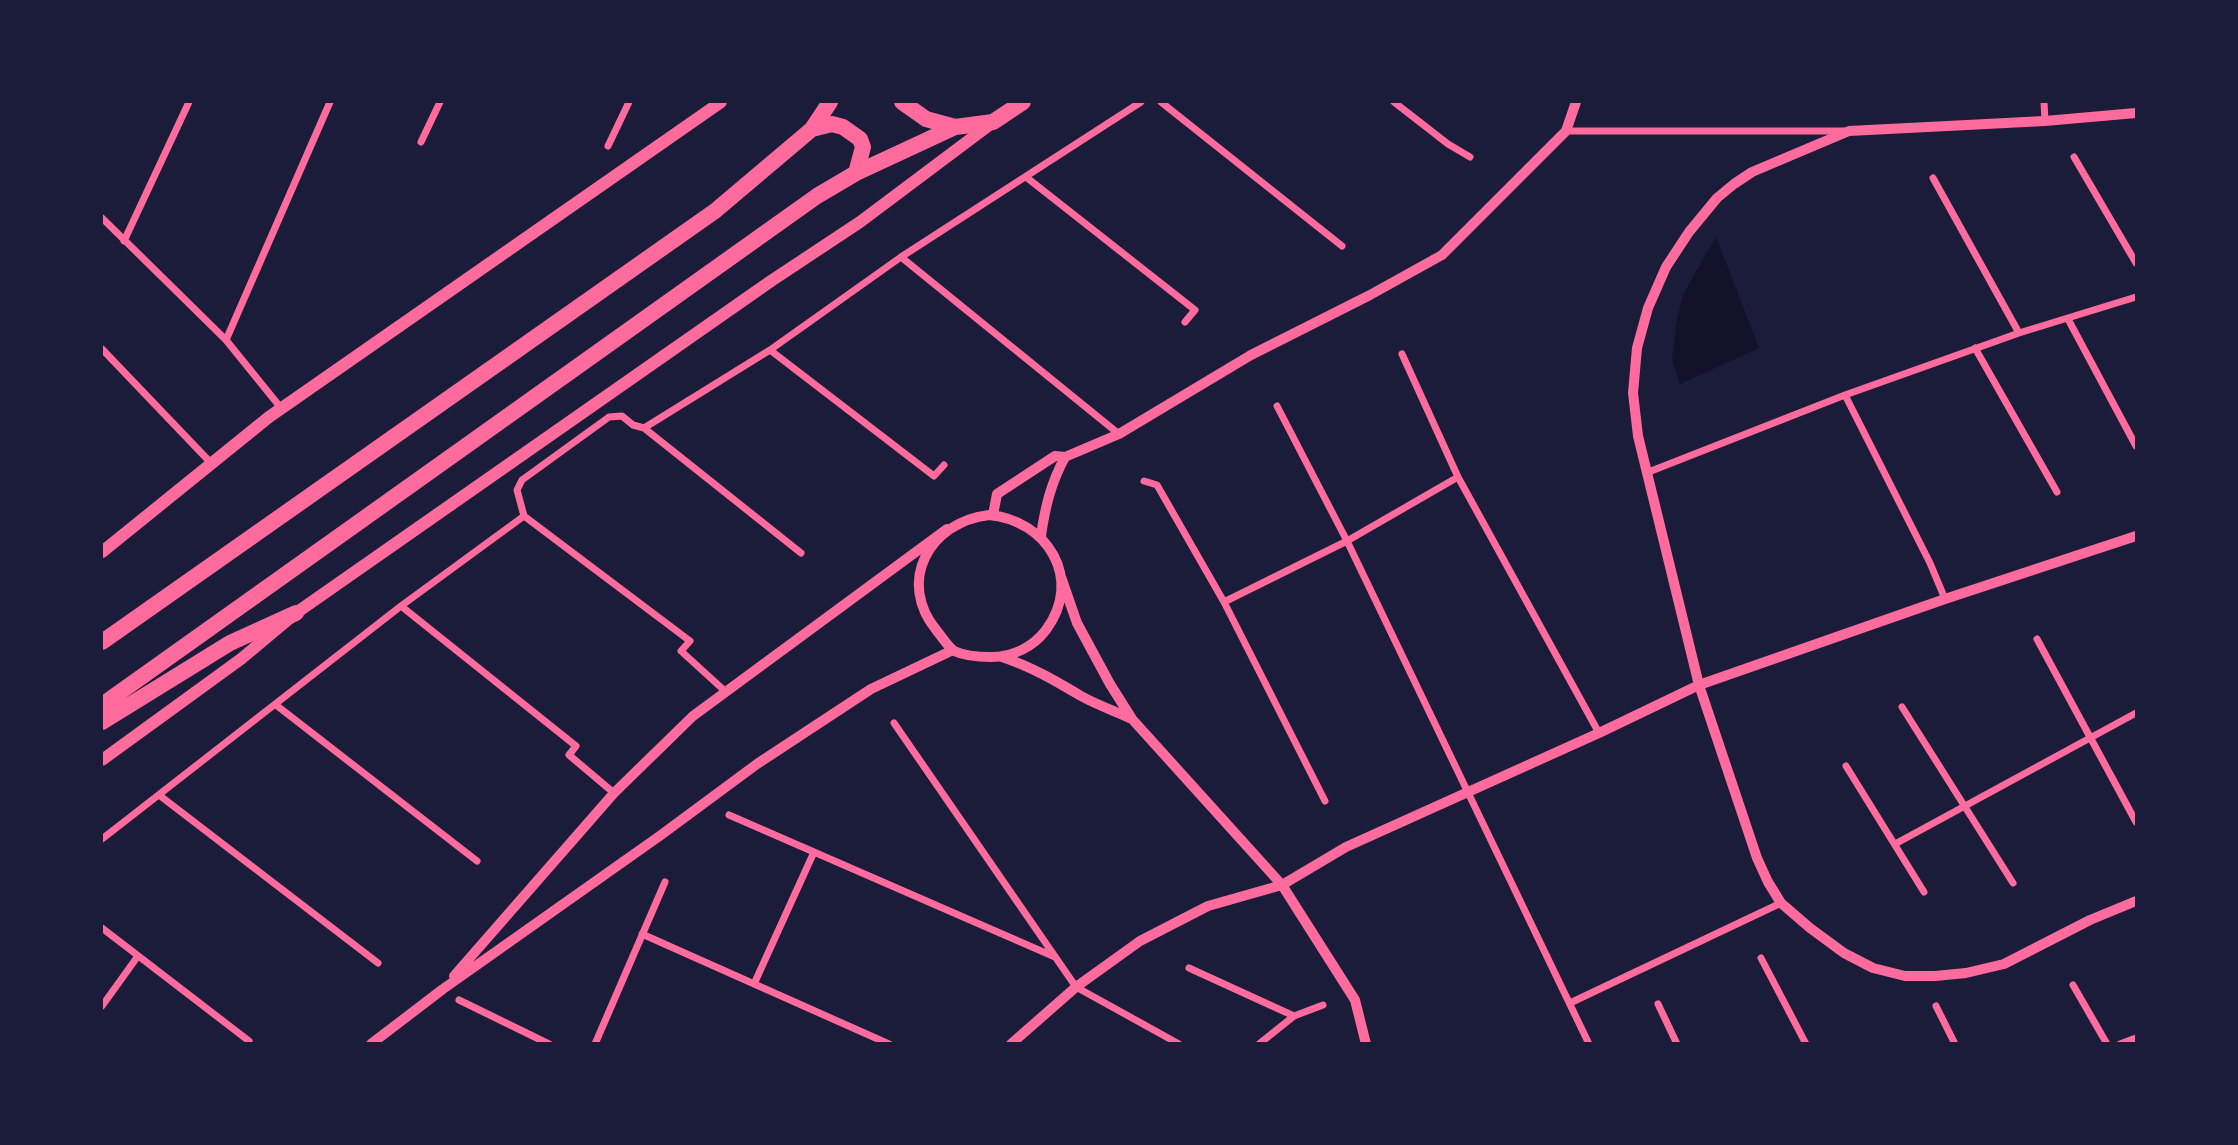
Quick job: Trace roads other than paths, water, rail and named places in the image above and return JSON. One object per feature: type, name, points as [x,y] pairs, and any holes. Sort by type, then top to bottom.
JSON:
[{"type":"highway","points":[[102,642],[715,211],[812,129],[830,102]]},
{"type":"highway","points":[[902,102],[926,119],[955,127]]},
{"type":"highway","points":[[102,705],[817,196],[856,173],[955,127],[993,122],[1023,102]]},
{"type":"highway","points":[[812,129],[832,124],[844,127],[860,139],[863,147],[856,173]]},
{"type":"highway","points":[[102,722],[230,643],[296,613]]},
{"type":"main road","points":[[102,552],[281,408],[721,102]]},
{"type":"main road","points":[[102,760],[241,659],[296,613],[771,281],[860,222],[993,122]]},
{"type":"street","points":[[124,241],[189,102]]},
{"type":"street","points":[[226,340],[330,102]]},
{"type":"street","points":[[421,142],[440,102]]},
{"type":"street","points":[[608,146],[629,102]]},
{"type":"street","points":[[644,428],[770,350],[901,257],[1141,102]]},
{"type":"street","points":[[1161,102],[1342,246]]},
{"type":"street","points":[[1394,102],[1448,144],[1470,157]]},
{"type":"street","points":[[993,515],[997,494],[1055,456],[1065,457],[1119,434],[1251,355],[1442,255],[1566,131],[1576,102]]},
{"type":"street","points":[[2044,102],[2045,121]]},
{"type":"street","points":[[1566,131],[1849,131],[2045,121],[2137,113]]},
{"type":"street","points":[[1849,131],[1752,172],[1717,198],[1665,267],[1648,308],[1637,348],[1633,393],[1646,473],[1699,685],[1757,858],[1781,903],[1810,928],[1844,953],[1874,968],[1905,976],[1966,973],[2004,964],[2090,920],[2137,901]]},
{"type":"street","points":[[2074,157],[2137,263]]},
{"type":"street","points":[[1026,177],[1195,310],[1185,322]]},
{"type":"street","points":[[1934,178],[2019,333]]},
{"type":"street","points":[[102,218],[226,340],[281,408]]},
{"type":"street","points":[[901,257],[1119,434]]},
{"type":"street","points":[[1646,473],[1845,395],[1975,348],[2137,297]]},
{"type":"street","points":[[2068,319],[2137,446]]},
{"type":"street","points":[[1975,348],[2057,492]]},
{"type":"street","points":[[102,349],[211,463]]},
{"type":"street","points":[[770,350],[934,476],[944,465]]},
{"type":"street","points":[[1402,354],[1458,477],[1599,733]]},
{"type":"street","points":[[1845,395],[1930,563],[1945,600]]},
{"type":"street","points":[[1277,406],[1347,541],[1589,1044]]},
{"type":"street","points":[[726,692],[681,651],[690,641],[524,516],[517,490],[522,480],[609,417],[622,416],[634,425],[644,428],[801,553]]},
{"type":"street","points":[[1041,536],[1047,496],[1065,457]]},
{"type":"street","points":[[1224,602],[1347,541],[1458,477]]},
{"type":"street","points":[[1144,481],[1157,485],[1224,602],[1325,801]]},
{"type":"street","points":[[443,989],[614,793],[693,716],[947,529],[974,517],[993,515],[1022,523],[1041,536],[1054,555],[1077,622],[1132,719],[1282,885],[1354,1000],[1366,1044]]},
{"type":"street","points":[[102,839],[401,606],[524,516]]},
{"type":"street","points":[[947,529],[930,547],[920,570],[919,594],[926,618],[953,650],[979,657],[1001,657],[1022,650],[1040,638],[1053,621],[1060,599],[1061,576]]},
{"type":"street","points":[[1011,1044],[1076,987],[1140,941],[1208,906],[1282,885],[1346,847],[1699,685],[2137,536]]},
{"type":"street","points":[[401,606],[576,747],[569,755],[614,793]]},
{"type":"street","points":[[2037,639],[2137,822]]},
{"type":"street","points":[[371,1044],[443,989],[768,757],[871,689],[953,650]]},
{"type":"street","points":[[1001,657],[1028,666],[1082,696],[1132,719]]},
{"type":"street","points":[[275,705],[477,861]]},
{"type":"street","points":[[1902,707],[2012,883]]},
{"type":"street","points":[[1895,845],[2137,713]]},
{"type":"street","points":[[894,723],[1076,987],[1179,1044]]},
{"type":"street","points":[[1846,766],[1924,892]]},
{"type":"street","points":[[159,794],[378,963]]},
{"type":"street","points":[[729,815],[1055,957]]},
{"type":"street","points":[[754,984],[814,852]]},
{"type":"street","points":[[595,1044],[665,882]]},
{"type":"street","points":[[1570,1003],[1781,903]]},
{"type":"street","points":[[102,928],[249,1041]]},
{"type":"street","points":[[642,934],[889,1044]]},
{"type":"street","points":[[102,1006],[138,956]]},
{"type":"street","points":[[1761,958],[1806,1044]]},
{"type":"street","points":[[1189,968],[1294,1016]]},
{"type":"street","points":[[2073,985],[2107,1044]]},
{"type":"street","points":[[459,1000],[550,1044]]},
{"type":"street","points":[[1658,1004],[1677,1044]]},
{"type":"street","points":[[1259,1044],[1294,1016],[1324,1005]]},
{"type":"street","points":[[1936,1006],[1955,1044]]},
{"type":"street","points":[[2120,1044],[2137,1038]]}]
